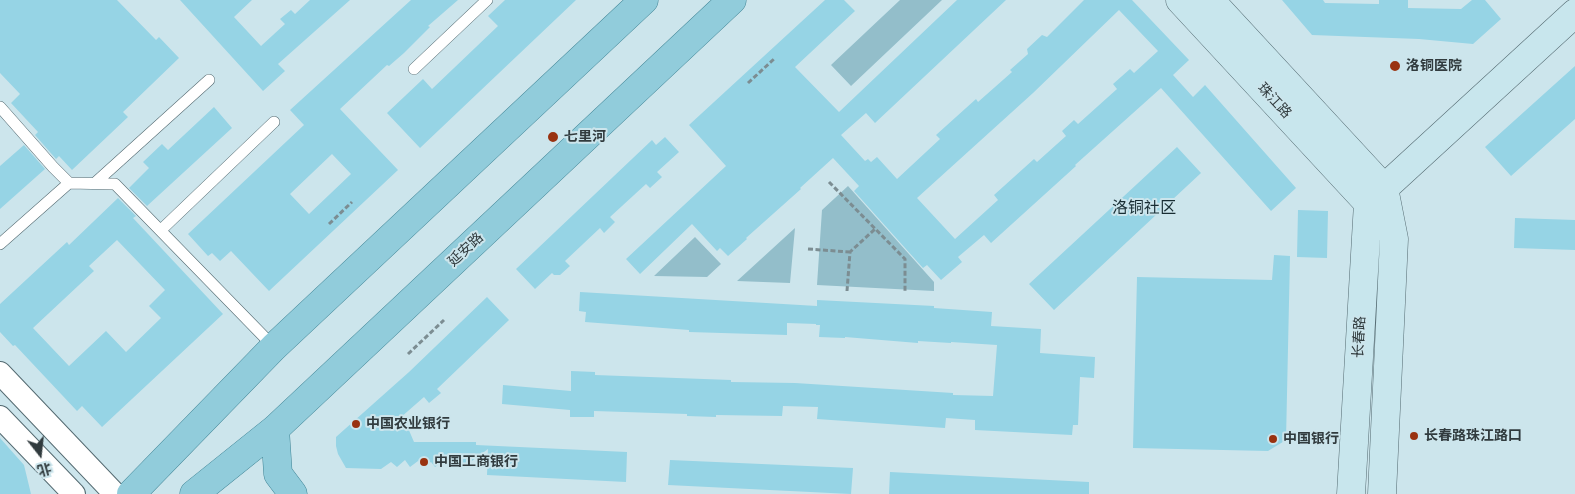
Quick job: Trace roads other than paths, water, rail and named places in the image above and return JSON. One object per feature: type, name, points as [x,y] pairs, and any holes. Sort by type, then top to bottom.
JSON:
[{"type":"main road","points":[[131,494],[274,346],[644,0]]},
{"type":"main road","name":"延安路","points":[[194,494],[275,429],[732,0]]},
{"type":"main road","name":"珠江路","points":[[1180,0],[1376,195]]},
{"type":"main road","name":"珠江路","points":[[1210,0],[1376,195]]},
{"type":"main road","points":[[1382,494],[1394,239],[1376,195],[1575,14]]},
{"type":"main road","name":"长春路","points":[[1351,494],[1376,195]]},
{"type":"main road","points":[[275,429],[278,474],[293,494]]},
{"type":"street","points":[[0,373],[115,494]]},
{"type":"street","points":[[0,418],[74,494]]},
{"type":"lane","points":[[414,69],[487,0]]},
{"type":"lane","points":[[95,182],[209,80]]},
{"type":"lane","points":[[0,107],[69,183]]},
{"type":"lane","points":[[161,230],[274,122]]},
{"type":"lane","points":[[0,244],[69,183],[95,182],[116,184],[274,346]]},
{"type":"place","name":"洛铜医院","points":[[1395,66]]},
{"type":"place","name":"七里河","points":[[553,137]]},
{"type":"place","name":"中国农业银行","points":[[356,424]]},
{"type":"place","name":"长春路珠江路口","points":[[1414,436]]},
{"type":"place","name":"中国银行","points":[[1273,439]]},
{"type":"place","name":"中国工商银行","points":[[424,462]]},
{"type":"district","name":"洛铜社区","points":[[1144,209]]}]
